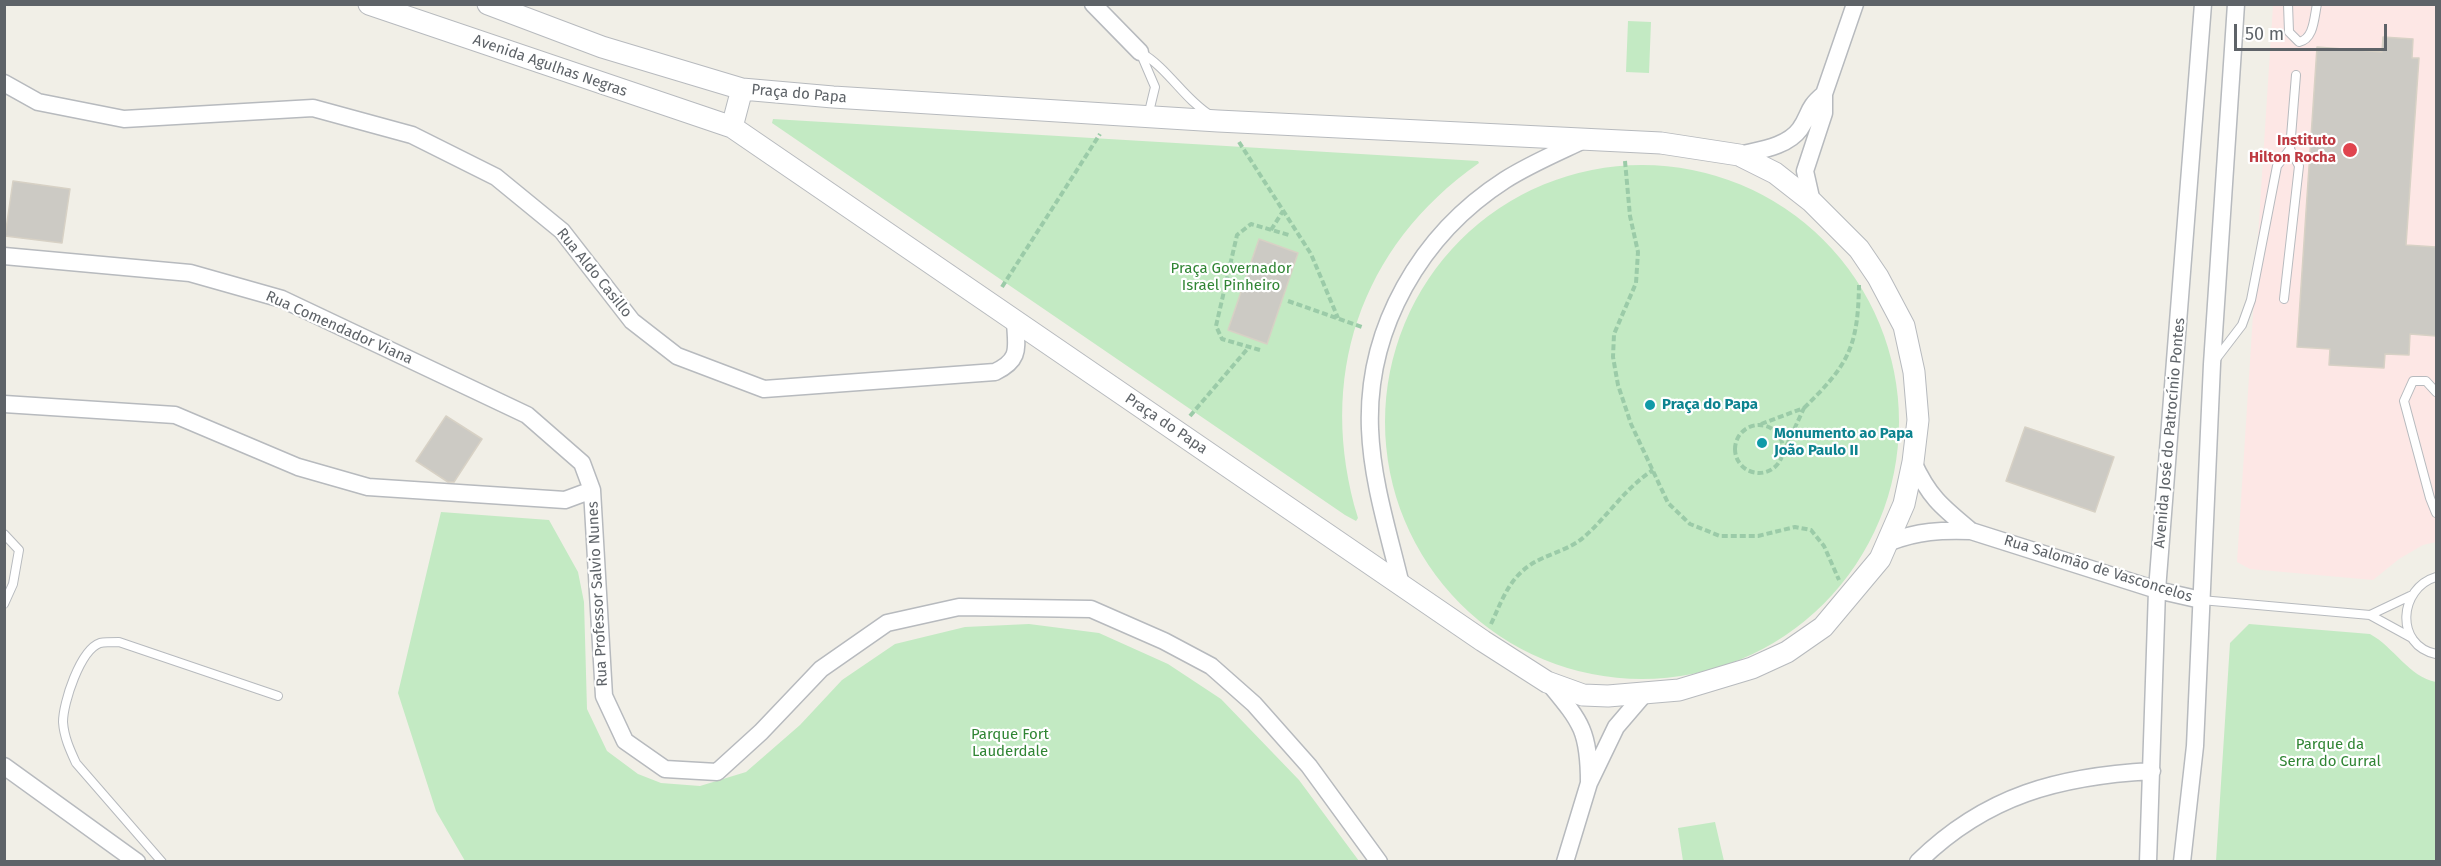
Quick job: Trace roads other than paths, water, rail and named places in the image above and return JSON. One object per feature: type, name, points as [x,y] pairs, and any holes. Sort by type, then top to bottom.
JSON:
[{"type":"street","name":"Avenida Agulhas Negras","points":[[369,4],[402,10],[732,127]]},
{"type":"street","points":[[488,4],[602,47],[742,89],[732,127]]},
{"type":"street","points":[[1093,4],[1140,52]]},
{"type":"street","points":[[1812,202],[1805,171],[1824,113],[1824,94],[1855,4]]},
{"type":"street","name":"Avenida José do Patrocínio Pontes","points":[[2148,861],[2157,590],[2203,4]]},
{"type":"street","points":[[2182,861],[2195,746],[2212,364],[2236,4]]},
{"type":"street","name":"Rua Aldo Casillo","points":[[4,83],[38,102],[124,119],[313,108],[412,135],[496,177],[562,231],[632,321],[677,356],[764,389],[995,372],[1010,364],[1017,352],[1015,321]]},
{"type":"street","name":"Praça do Papa","points":[[732,127],[1483,641],[1547,681],[1583,695],[1679,690],[1752,668],[1787,652],[1823,627],[1849,599],[1880,559],[1890,542],[1904,504],[1913,462],[1918,420],[1914,372],[1904,326],[1878,277],[1859,249],[1812,202],[1775,173],[1739,155],[1661,143],[1218,121],[833,98],[742,89]]},
{"type":"street","points":[[1739,155],[1787,141],[1800,129],[1810,105],[1824,94]]},
{"type":"street","points":[[1401,585],[1376,478],[1370,429],[1372,388],[1382,337],[1397,298],[1425,255],[1473,206],[1503,181],[1536,162],[1587,139]]},
{"type":"street","name":"Rua Comendador Viana","points":[[4,256],[190,273],[282,299],[527,415],[582,463],[592,490]]},
{"type":"street","points":[[4,404],[175,415],[298,467],[368,487],[565,500],[592,490]]},
{"type":"street","name":"Rua Salomão de Vasconcelos","points":[[1913,462],[1925,488],[1935,501],[1971,531]]},
{"type":"street","name":"Rua Professor Salvio Nunes","points":[[592,490],[604,696],[625,741],[665,770],[717,772],[761,732],[821,669],[886,623],[959,607],[1091,609],[1164,641],[1211,666],[1254,704],[1309,765],[1378,861]]},
{"type":"street","name":"Rua Salomão de Vasconcelos","points":[[1890,542],[1914,532],[1933,529],[1971,531],[2157,590],[2201,600]]},
{"type":"street","points":[[1547,681],[1577,717],[1585,733],[1589,749],[1589,783]]},
{"type":"street","points":[[1564,861],[1589,783],[1616,727],[1646,692]]},
{"type":"street","points":[[4,766],[137,861]]},
{"type":"street","points":[[1918,861],[1943,837],[1990,808],[2051,784],[2102,774],[2152,771]]},
{"type":"lane","points":[[2288,4],[2289,32],[2299,42],[2305,40],[2310,34],[2317,4]]},
{"type":"lane","points":[[1140,52],[1155,87],[1148,116]]},
{"type":"lane","points":[[1140,52],[1154,60],[1197,107],[1218,121]]},
{"type":"lane","points":[[2284,299],[2299,166],[2290,149],[2296,75]]},
{"type":"lane","points":[[2212,364],[2242,325],[2251,300],[2277,166],[2290,149]]},
{"type":"lane","points":[[2436,392],[2426,381],[2413,381],[2404,401],[2436,513]]},
{"type":"lane","points":[[4,534],[19,550],[13,584],[4,604]]},
{"type":"lane","points":[[2370,615],[2410,596],[2425,581],[2436,577]]},
{"type":"lane","points":[[2410,596],[2405,618],[2412,638]]},
{"type":"lane","name":"Rua Salomão de Vasconcelos","points":[[2201,600],[2370,615],[2436,654]]},
{"type":"lane","points":[[162,861],[76,763],[67,744],[63,721],[77,669],[85,655],[99,643],[119,642],[278,696]]},
{"type":"place","name":"Instituto Hilton Rocha","points":[[2350,150]]},
{"type":"place","name":"Praça do Papa","points":[[1650,405]]},
{"type":"place","name":"Monumento ao Papa João Paulo II","points":[[1762,443]]},
{"type":"park label","name":"Praça Governador Israel Pinheiro","points":[[1231,278]]},
{"type":"park label","name":"Parque Fort Lauderdale","points":[[1010,744]]},
{"type":"park label","name":"Parque da Serra do Curral","points":[[2330,754]]}]
